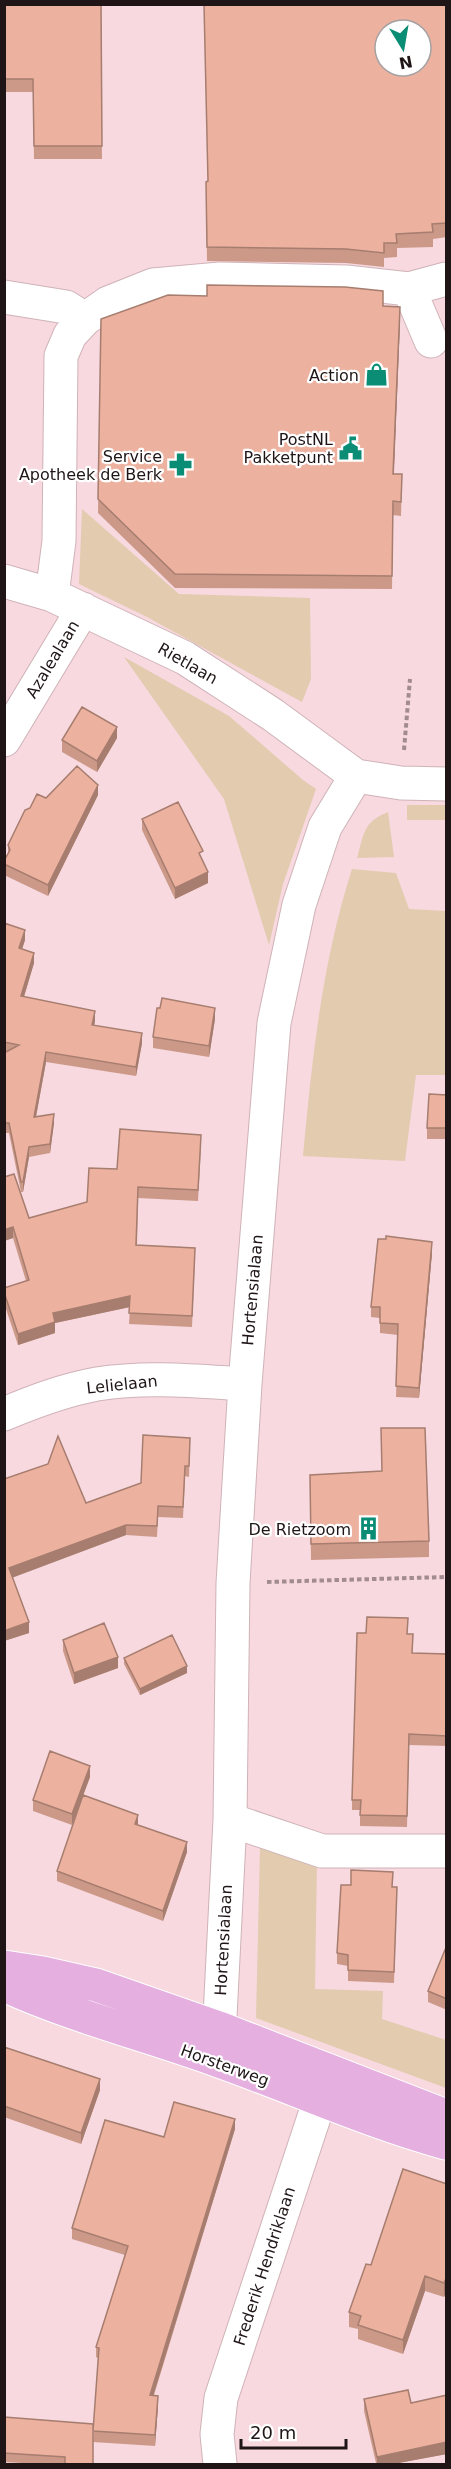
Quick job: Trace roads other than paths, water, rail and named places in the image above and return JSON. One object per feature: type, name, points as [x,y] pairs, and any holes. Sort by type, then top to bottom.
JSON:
[{"type":"main road","name":"Horsterweg","points":[[4,1967],[96,1985],[219,2028],[324,2085],[447,2144]]},
{"type":"main road","name":"Horsterweg","points":[[4,1985],[121,2030],[218,2060],[447,2116]]},
{"type":"street","points":[[52,595],[59,541],[61,356],[70,335],[85,319],[108,303],[153,285],[231,280],[345,282],[409,289],[447,279]]},
{"type":"street","points":[[409,289],[431,342]]},
{"type":"street","points":[[4,297],[66,307],[85,319]]},
{"type":"street","name":"Rietlaan","points":[[4,581],[52,595],[185,658],[273,715],[356,776]]},
{"type":"street","name":"Azalealaan","points":[[4,740],[44,670],[83,609]]},
{"type":"street","points":[[356,776],[401,783],[447,784]]},
{"type":"street","name":"Hortensialaan","points":[[218,2060],[230,1820],[233,1583],[245,1384],[274,1023],[299,905],[325,827],[356,776]]},
{"type":"street","name":"Lelielaan","points":[[4,1414],[45,1397],[97,1384],[156,1379],[245,1384]]},
{"type":"street","points":[[230,1820],[322,1851],[447,1851]]},
{"type":"street","name":"Frederik Hendriklaan","points":[[220,2464],[217,2434],[221,2398],[324,2085]]},
{"type":"place","name":"Action","points":[[377,375]]},
{"type":"place","name":"PostNL Pakketpunt","points":[[351,448]]},
{"type":"place","name":"Service Apotheek de Berk","points":[[180,465]]},
{"type":"place","name":"De Rietzoom","points":[[369,1529]]}]
